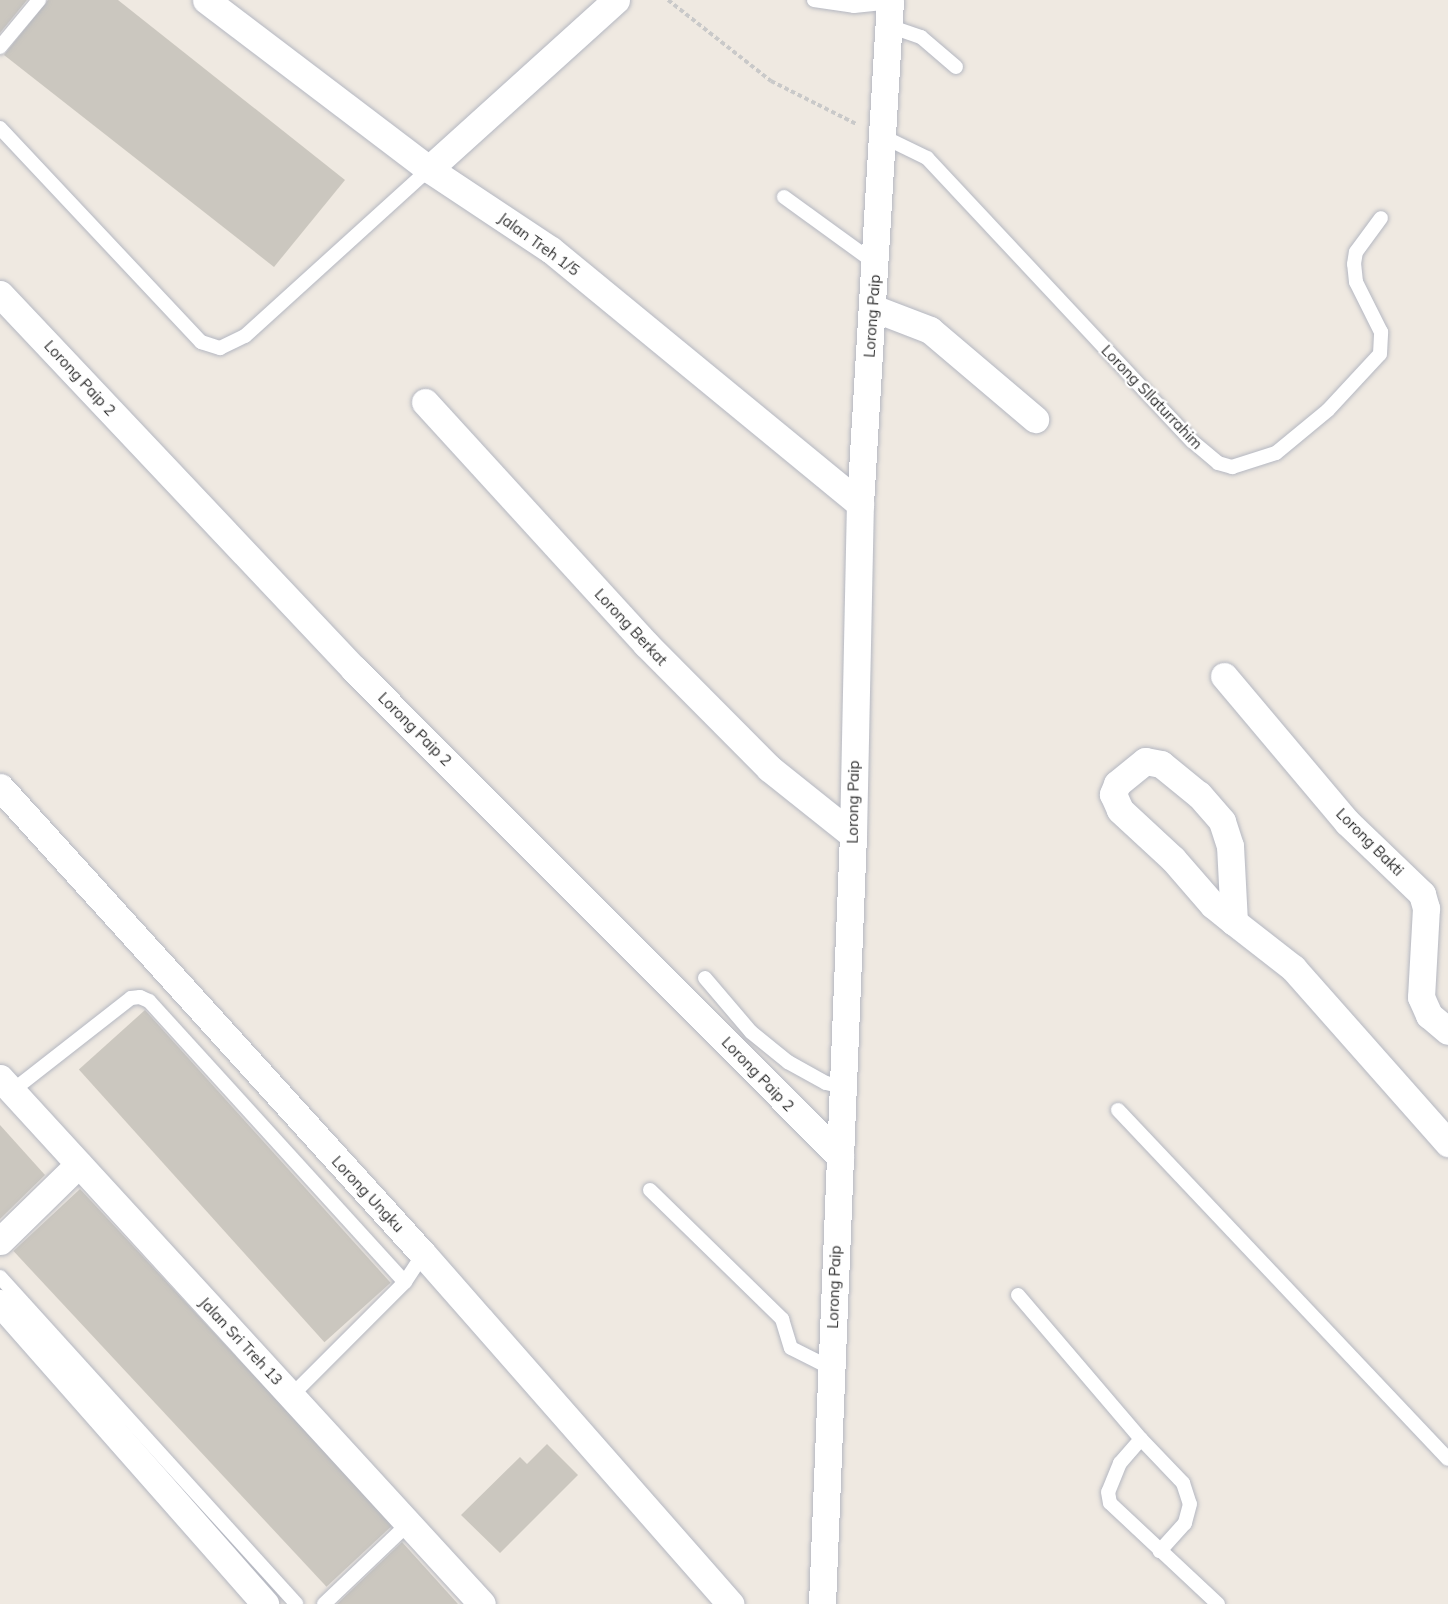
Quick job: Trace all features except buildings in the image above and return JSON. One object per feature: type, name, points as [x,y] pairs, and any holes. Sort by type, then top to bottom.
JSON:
[{"type":"street","name":"Jalan Treh 1/5","points":[[206,0],[429,169],[551,250],[860,504]]},
{"type":"street","points":[[429,169],[616,0]]},
{"type":"street","name":"Lorong Paip","points":[[822,1604],[853,835],[860,504],[890,9]]},
{"type":"street","name":"Lorong Paip 2","points":[[0,294],[354,669],[840,1156]]},
{"type":"street","points":[[873,308],[930,330],[1035,419]]},
{"type":"street","name":"Lorong Berkat","points":[[425,402],[646,644],[768,768],[853,835]]},
{"type":"street","name":"Lorong Bakti","points":[[1224,676],[1347,822],[1422,894],[1426,908],[1421,997],[1429,1015],[1448,1031]]},
{"type":"street","points":[[1234,922],[1230,846],[1222,821],[1199,795],[1161,764],[1145,761],[1116,784],[1115,801],[1234,922],[1293,968],[1448,1143]]},
{"type":"street","name":"Lorong Ungku","points":[[0,787],[423,1254],[731,1604]]},
{"type":"street","name":"Jalan Sri Treh 13","points":[[6,1084],[482,1604]]},
{"type":"street","points":[[0,1241],[79,1164]]},
{"type":"street","points":[[0,1303],[265,1604]]},
{"type":"lane","points":[[0,47],[39,0]]},
{"type":"lane","points":[[814,0],[890,9],[956,67]]},
{"type":"lane","points":[[0,128],[201,342],[219,348],[245,336],[429,169]]},
{"type":"lane","name":"Lorong SIlaturrahim","points":[[884,137],[927,158],[1192,441],[1218,463],[1232,467],[1276,453],[1328,410],[1380,354],[1381,332],[1356,282],[1354,264],[1356,252],[1381,218]]},
{"type":"lane","points":[[784,197],[876,263]]},
{"type":"lane","points":[[705,978],[751,1032],[788,1062],[826,1083],[843,1087]]},
{"type":"lane","points":[[6,1084],[131,998],[140,997],[149,1001],[405,1282]]},
{"type":"lane","points":[[1118,1110],[1448,1459]]},
{"type":"lane","points":[[650,1190],[782,1319],[791,1348],[831,1368]]},
{"type":"lane","points":[[291,1396],[405,1282],[423,1254]]},
{"type":"lane","points":[[0,1277],[296,1604]]},
{"type":"lane","points":[[1018,1295],[1141,1439],[1183,1483],[1190,1504],[1185,1523],[1160,1551]]},
{"type":"lane","points":[[1141,1439],[1120,1464],[1108,1492],[1110,1503],[1218,1604]]},
{"type":"lane","points":[[324,1604],[408,1524]]},
{"type":"path","points":[[668,0],[771,81],[884,137]]}]
